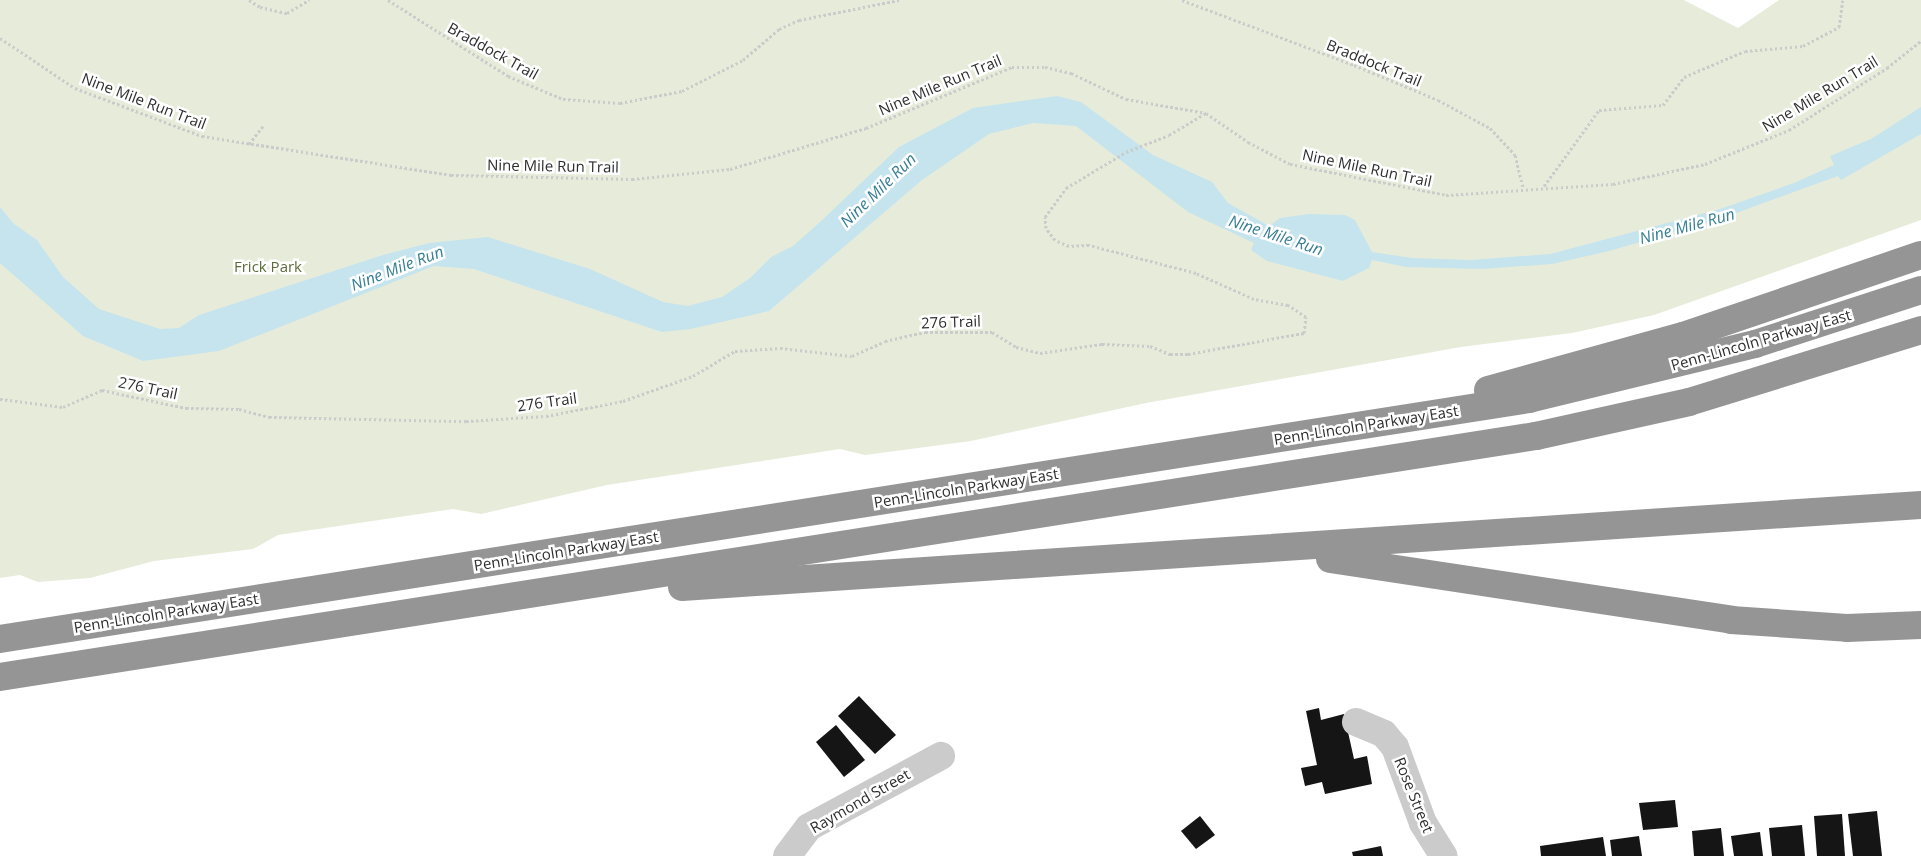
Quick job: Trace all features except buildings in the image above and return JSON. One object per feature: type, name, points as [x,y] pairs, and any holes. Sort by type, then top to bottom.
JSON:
[{"type":"highway","points":[[1354,427],[1683,336],[1921,255]]},
{"type":"highway","name":"Penn-Lincoln Parkway East","points":[[0,639],[1529,399],[1679,365],[1921,290]]},
{"type":"highway","points":[[0,678],[1536,436],[1698,399],[1921,330]]},
{"type":"highway","points":[[494,600],[1035,563],[1253,552],[1921,505]]},
{"type":"highway","points":[[1253,552],[1388,566],[1756,623],[1848,628],[1921,625]]},
{"type":"street","name":"Rose Street","points":[[1356,722],[1384,734],[1395,747],[1423,823],[1444,856]]},
{"type":"street","name":"Raymond Street","points":[[787,856],[809,827],[941,756]]},
{"type":"path","points":[[249,0],[260,7],[287,13],[309,0]]},
{"type":"path","name":"Braddock Trail","points":[[388,0],[508,76],[563,100],[620,103],[682,91],[743,60],[779,29],[800,20],[900,0]]},
{"type":"path","name":"Braddock Trail","points":[[1182,0],[1379,76],[1490,128],[1515,155],[1523,187]]},
{"type":"path","points":[[1544,186],[1599,110],[1663,105],[1684,78],[1745,51],[1803,46],[1839,27],[1843,0]]},
{"type":"path","name":"Nine Mile Run Trail","points":[[0,38],[75,88],[202,136],[452,175],[632,179],[730,169],[832,139],[1012,67],[1045,67],[1071,73],[1126,99],[1206,113],[1248,142],[1290,164],[1446,195],[1523,187],[1642,180],[1751,147],[1788,130],[1887,68],[1921,41]]},
{"type":"path","name":"276 Trail","points":[[0,399],[63,407],[102,390],[186,408],[239,409],[269,416],[466,421],[546,416],[623,401],[694,376],[735,351],[780,348],[852,356],[885,341],[925,332],[992,332],[1016,347],[1040,352],[1102,344],[1150,346],[1170,354],[1188,354],[1304,333],[1306,317],[1288,305],[1254,299],[1196,273],[1089,245],[1069,246],[1055,240],[1046,228],[1045,217],[1066,188],[1126,152],[1206,113]]},
{"type":"path","points":[[249,144],[262,126]]},
{"type":"green space","name":"Frick Park","points":[[0,0],[1684,0],[1738,28],[1779,0],[1921,0],[1921,220],[1654,315],[1572,333],[1461,347],[1146,403],[971,441],[865,455],[840,449],[607,485],[481,514],[453,509],[278,535],[253,549],[154,561],[90,578],[38,582],[20,575],[0,578]]},
{"type":"water","name":"Nine Mile Run","points":[[1057,96],[1081,102],[1153,155],[1212,182],[1228,203],[1269,226],[1280,218],[1309,214],[1345,215],[1355,220],[1372,252],[1412,258],[1471,260],[1550,254],[1720,209],[1794,183],[1834,165],[1830,156],[1871,139],[1921,107],[1921,134],[1841,180],[1838,176],[1717,220],[1609,251],[1552,264],[1482,269],[1406,267],[1372,260],[1369,268],[1343,281],[1267,261],[1251,250],[1254,243],[1188,212],[1076,126],[1033,123],[989,134],[922,180],[769,311],[691,329],[662,332],[474,269],[434,266],[219,351],[143,361],[83,336],[0,263],[0,207],[14,224],[37,240],[63,277],[99,309],[160,329],[179,328],[199,315],[383,255],[429,243],[488,237],[590,269],[663,302],[688,306],[722,297],[750,278],[771,257],[793,246],[899,147],[973,108]]}]
